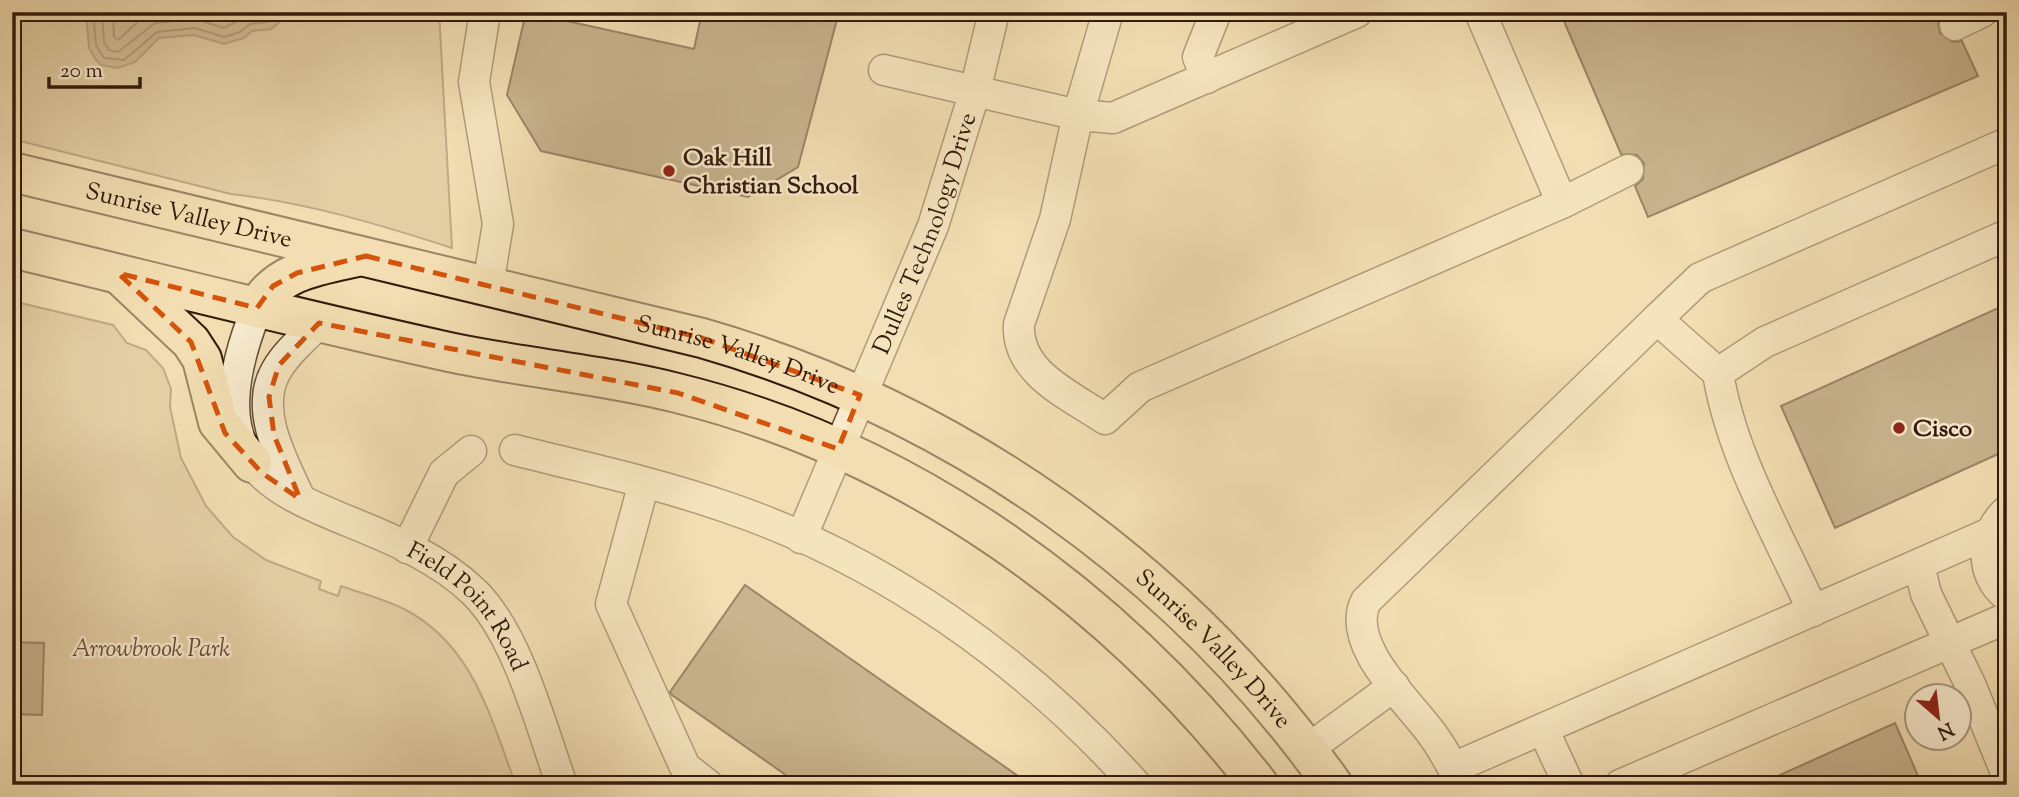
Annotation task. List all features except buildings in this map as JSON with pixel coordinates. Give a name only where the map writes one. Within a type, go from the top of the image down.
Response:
[{"type":"main road","name":"Sunrise Valley Drive","points":[[12,172],[488,285],[743,349],[860,395],[927,427],[976,456],[1069,516],[1109,547],[1193,620],[1308,749],[1333,785]]},
{"type":"main road","points":[[12,248],[319,323],[491,361],[678,393],[758,418],[838,449],[952,510],[1055,578],[1098,613],[1181,692],[1251,782]]},
{"type":"main road","points":[[257,308],[263,296],[283,279],[326,264],[366,256]]},
{"type":"main road","points":[[118,273],[191,342],[206,371],[218,422],[252,463]]},
{"type":"street","points":[[485,12],[474,82],[498,224],[488,285]]},
{"type":"street","name":"Dulles Technology Drive","points":[[801,538],[933,226],[975,92],[994,12]]},
{"type":"street","points":[[1108,12],[1077,115],[1055,219],[1019,324],[1018,337],[1020,350],[1027,362],[1048,381],[1105,418],[1140,387],[1562,203],[1628,170]]},
{"type":"street","points":[[1207,78],[1198,57],[1216,12]]},
{"type":"street","points":[[884,70],[1077,115],[1113,118],[1357,12]]},
{"type":"street","points":[[1480,12],[1562,203]]},
{"type":"street","points":[[1955,25],[1982,12]]},
{"type":"street","points":[[1998,522],[1919,565],[1543,729],[1458,776],[1432,734],[1373,656],[1362,629],[1362,610],[1372,593],[1700,278],[2007,143]]},
{"type":"street","points":[[1718,373],[1765,342],[2007,235]]},
{"type":"street","name":"Field Point Road","points":[[257,308],[237,366],[233,401],[237,432],[252,463],[272,482],[299,499],[407,548],[459,579],[497,620],[515,657],[562,785]]},
{"type":"street","points":[[1657,319],[1718,373],[1722,401],[1737,445],[1813,611]]},
{"type":"street","points":[[299,499],[274,435],[269,397],[279,365],[319,323]]},
{"type":"street","points":[[515,450],[730,508],[801,538],[879,577],[959,626],[1070,716],[1136,785]]},
{"type":"street","points":[[407,548],[444,473],[461,456],[471,451]]},
{"type":"street","points":[[644,483],[611,604],[685,767],[708,785]]},
{"type":"street","points":[[1998,522],[1987,565],[1993,580],[2007,596]]},
{"type":"street","points":[[1919,565],[1926,594],[1950,642],[2007,775]]},
{"type":"street","points":[[1620,785],[2007,618]]},
{"type":"street","points":[[1308,749],[1394,686]]},
{"type":"street","points":[[1543,729],[1569,785]]},
{"type":"highlighted area","points":[[366,256],[702,338],[860,395],[838,449],[678,393],[319,323],[279,365],[269,397],[274,435],[300,499],[262,473],[225,433],[191,342],[118,273],[257,308],[273,286],[297,273]]},
{"type":"green space","points":[[12,12],[439,12],[452,248],[343,215],[231,194],[12,139]]},
{"type":"green space","name":"Arrowbrook Park","points":[[12,301],[113,325],[127,343],[146,350],[163,368],[171,389],[170,407],[181,458],[206,506],[233,537],[266,560],[321,581],[319,589],[338,596],[341,586],[402,608],[426,623],[446,641],[476,684],[516,785],[12,785]]},
{"type":"water","points":[[86,12],[284,12],[280,22],[271,29],[252,31],[244,38],[224,44],[194,35],[159,38],[135,62],[118,68],[101,65],[89,48]]},
{"type":"place","name":"Oak Hill Christian School","points":[[669,171]]},
{"type":"place","name":"Cisco","points":[[1899,428]]}]
